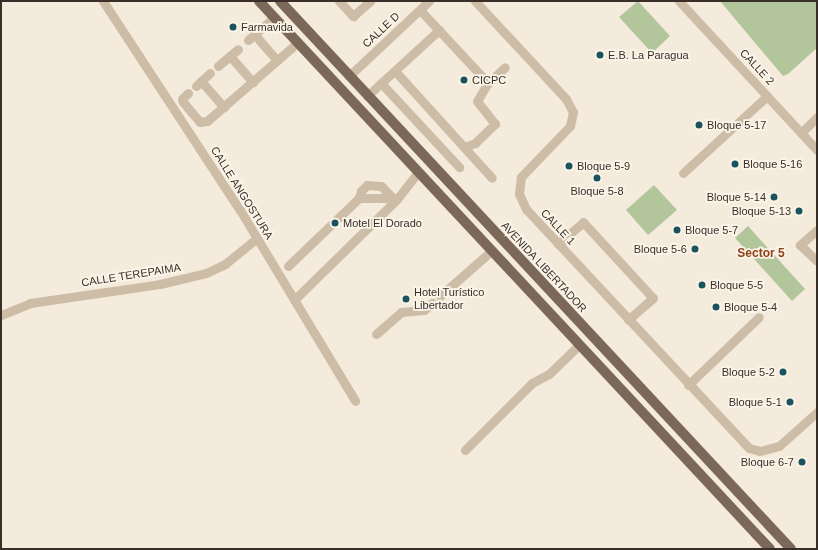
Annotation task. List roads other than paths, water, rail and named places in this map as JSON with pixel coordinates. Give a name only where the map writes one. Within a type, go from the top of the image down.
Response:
[{"type":"main road","points":[[259,1],[770,549]]},
{"type":"main road","name":"AVENIDA LIBERTADOR","points":[[280,1],[791,549]]},
{"type":"main road","points":[[338,86],[349,76]]},
{"type":"street","name":"CALLE ANGOSTURA","points":[[103,1],[257,238],[355,401]]},
{"type":"street","points":[[339,1],[353,16],[370,1]]},
{"type":"street","name":"CALLE D","points":[[349,76],[429,1]]},
{"type":"street","name":"CALLE 1","points":[[475,1],[561,94],[573,112],[570,126],[530,165],[519,182],[519,194],[523,204],[558,244],[745,446],[760,451],[772,449],[786,441],[817,412]]},
{"type":"street","name":"CALLE 2","points":[[679,1],[817,150]]},
{"type":"street","points":[[420,10],[488,83]]},
{"type":"street","points":[[274,17],[251,37],[277,60]]},
{"type":"street","points":[[367,96],[439,30]]},
{"type":"street","points":[[188,93],[182,99],[183,102],[200,122],[207,121],[297,43]]},
{"type":"street","points":[[218,66],[238,49]]},
{"type":"street","points":[[230,56],[253,82]]},
{"type":"street","points":[[464,147],[475,143],[495,124],[477,101],[488,83],[505,67]]},
{"type":"street","points":[[394,71],[492,178]]},
{"type":"street","points":[[210,73],[199,84],[224,107]]},
{"type":"street","points":[[381,83],[459,168]]},
{"type":"street","points":[[683,173],[766,96]]},
{"type":"street","points":[[801,133],[817,117]]},
{"type":"street","points":[[294,300],[418,172]]},
{"type":"street","points":[[288,266],[359,198],[363,189],[372,184],[383,187],[394,197]]},
{"type":"street","points":[[359,198],[394,197]]},
{"type":"street","points":[[558,244],[583,222],[648,292],[653,298],[628,320]]},
{"type":"street","points":[[817,230],[800,245],[817,261]]},
{"type":"street","name":"CALLE TEREPAIMA","points":[[1,315],[30,303],[160,284],[206,273],[225,264],[257,238]]},
{"type":"street","points":[[440,296],[491,251]]},
{"type":"street","points":[[376,334],[401,312],[424,310],[432,303]]},
{"type":"street","points":[[688,385],[759,317]]},
{"type":"street","points":[[465,450],[532,383],[549,374],[579,345]]},
{"type":"place","name":"Farmavida","points":[[233,27]]},
{"type":"place","name":"E.B. La Paragua","points":[[600,55]]},
{"type":"place","name":"CICPC","points":[[464,80]]},
{"type":"place","name":"Bloque 5-17","points":[[699,125]]},
{"type":"place","name":"Bloque 5-16","points":[[735,164]]},
{"type":"place","name":"Bloque 5-9","points":[[569,166]]},
{"type":"place","name":"Bloque 5-8","points":[[597,178]]},
{"type":"place","name":"Bloque 5-14","points":[[774,197]]},
{"type":"place","name":"Bloque 5-13","points":[[799,211]]},
{"type":"place","name":"Motel El Dorado","points":[[335,223]]},
{"type":"place","name":"Bloque 5-7","points":[[677,230]]},
{"type":"place","name":"Bloque 5-6","points":[[695,249]]},
{"type":"place","name":"Bloque 5-5","points":[[702,285]]},
{"type":"place","name":"Hotel Turístico Libertador","points":[[406,299]]},
{"type":"place","name":"Bloque 5-4","points":[[716,307]]},
{"type":"place","name":"Bloque 5-2","points":[[783,372]]},
{"type":"place","name":"Bloque 5-1","points":[[790,402]]},
{"type":"place","name":"Bloque 6-7","points":[[802,462]]},
{"type":"district","name":"Sector 5","points":[[761,254]]}]
